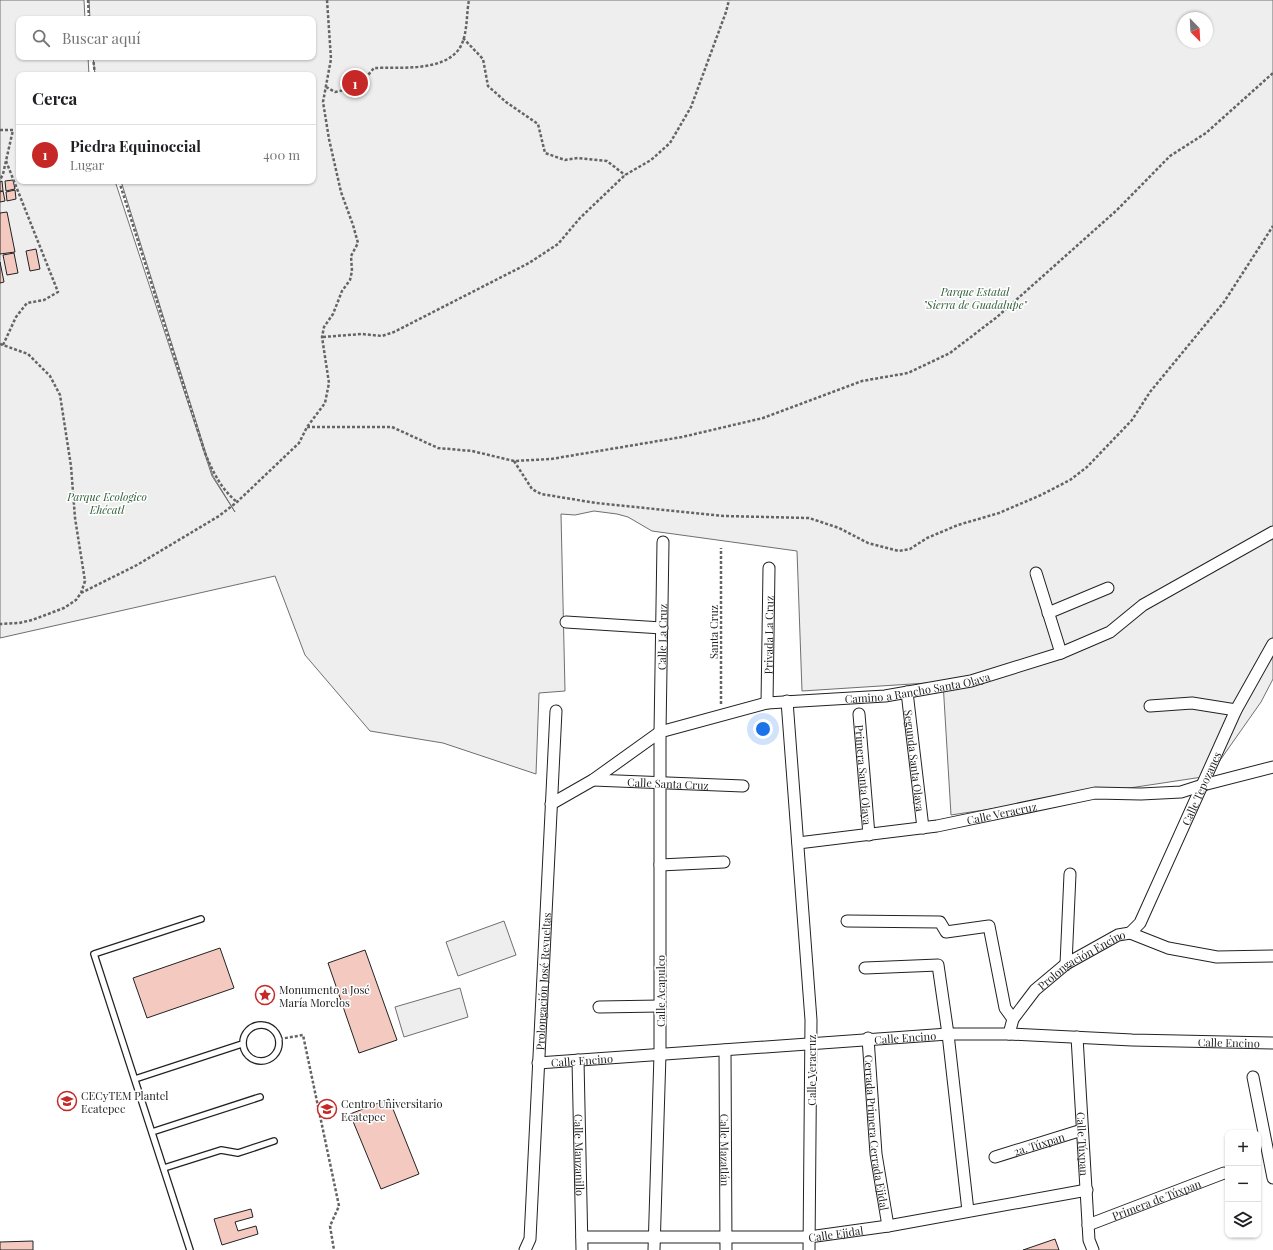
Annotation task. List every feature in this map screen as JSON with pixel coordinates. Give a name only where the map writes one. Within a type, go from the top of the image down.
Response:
[{"type":"street","name":"Camino a Rancho Santa Olaya","points":[[551,804],[593,780],[660,732],[767,703],[885,696],[971,681],[1061,654],[1110,632],[1143,605],[1273,532]]},
{"type":"street","name":"Calle La Cruz","points":[[660,732],[663,542]]},
{"type":"street","name":"Privada La Cruz","points":[[767,703],[769,568]]},
{"type":"street","points":[[1036,573],[1061,654]]},
{"type":"street","points":[[1048,613],[1108,588]]},
{"type":"street","points":[[566,622],[662,628]]},
{"type":"street","name":"Calle Tepozanes","points":[[1130,933],[1140,923],[1236,710],[1273,644]]},
{"type":"street","name":"Segunda Santa Olaya","points":[[907,692],[922,828]]},
{"type":"street","name":"Calle Veracruz","points":[[788,701],[811,1044],[809,1250]]},
{"type":"street","points":[[1150,706],[1192,703],[1236,710]]},
{"type":"street","name":"Prolongación José Revueltas","points":[[526,1250],[530,1239],[556,711]]},
{"type":"street","name":"Primera Santa Olaya","points":[[859,714],[869,835]]},
{"type":"street","name":"Calle Acapulco","points":[[654,1250],[660,1054],[660,732]]},
{"type":"street","name":"Calle Veracruz","points":[[798,843],[922,828],[1095,793],[1141,794],[1181,792],[1272,765]]},
{"type":"street","name":"Calle Santa Cruz","points":[[593,780],[743,786]]},
{"type":"street","points":[[660,865],[724,862]]},
{"type":"street","points":[[1066,964],[1070,874]]},
{"type":"street","points":[[847,921],[940,922],[946,932],[989,926],[1005,1008],[1013,1019]]},
{"type":"street","name":"Prolongación Encino","points":[[1009,1034],[1013,1019],[1035,990],[1066,964],[1118,936],[1130,933],[1168,948],[1217,957],[1273,956]]},
{"type":"street","points":[[865,968],[938,966],[948,1034],[968,1211]]},
{"type":"street","points":[[599,1007],[660,1006]]},
{"type":"street","name":"Calle Encino","points":[[538,1063],[811,1044],[868,1038],[948,1034],[1009,1034],[1273,1043]]},
{"type":"street","name":"Calle Túxpan","points":[[1077,1037],[1089,1240],[1093,1250]]},
{"type":"street","name":"Cerrada Primera Cerrada Ejidal","points":[[868,1038],[876,1154],[888,1226]]},
{"type":"street","name":"Calle Mazatlán","points":[[725,1050],[726,1250]]},
{"type":"street","name":"Calle Manzanillo","points":[[578,1060],[582,1250]]},
{"type":"street","points":[[1253,1077],[1273,1178]]},
{"type":"street","name":"2a. Túxpan","points":[[996,1157],[1082,1130]]},
{"type":"street","name":"Primera de Túxpan","points":[[1088,1226],[1224,1173]]},
{"type":"street","name":"Calle Ejidal","points":[[582,1237],[809,1237],[888,1226],[1086,1190]]},
{"type":"lane","points":[[190,1250],[94,954],[201,919]]},
{"type":"lane","points":[[255,1025],[268,1025],[276,1030],[280,1039],[278,1050],[267,1060],[253,1060],[245,1054],[242,1044],[246,1032],[255,1025]]},
{"type":"lane","points":[[135,1079],[242,1044]]},
{"type":"lane","points":[[152,1132],[260,1097]]},
{"type":"lane","points":[[164,1168],[222,1150],[238,1153],[274,1141]]},
{"type":"path","points":[[88,0],[89,16]]},
{"type":"path","points":[[81,592],[137,565],[218,516],[237,502],[299,443],[307,427],[325,402],[329,383],[322,337],[324,327],[333,314],[338,299],[350,280],[352,272],[351,256],[358,243],[353,224],[340,192],[329,139],[324,102],[331,59],[327,0]]},
{"type":"path","points":[[326,87],[334,92],[358,87],[374,68],[418,67],[430,65],[451,56],[459,49],[463,38],[469,0]]},
{"type":"path","points":[[322,337],[362,334],[382,336],[394,332],[529,263],[558,244],[580,218],[625,175],[651,160],[670,142],[691,107],[729,0]]},
{"type":"path","points":[[463,38],[483,59],[488,86],[506,102],[538,124],[544,153],[565,160],[578,158],[607,161],[625,175]]},
{"type":"path","points":[[93,60],[95,72]]},
{"type":"path","points":[[307,427],[392,427],[438,448],[472,451],[514,461],[552,459],[682,437],[763,418],[862,381],[908,373],[950,352],[997,317],[1117,210],[1170,156],[1206,133],[1273,73]]},
{"type":"path","points":[[0,130],[12,130],[6,161],[0,180]]},
{"type":"path","points":[[0,624],[19,623],[48,615],[76,600],[85,581],[75,518],[71,466],[60,395],[50,376],[28,354],[1,345],[16,317],[27,303],[44,300],[58,292],[6,161]]},
{"type":"path","points":[[120,184],[205,453],[214,474],[228,495],[237,502]]},
{"type":"path","points":[[514,461],[532,489],[541,494],[596,503],[724,516],[809,518],[839,528],[868,543],[899,551],[910,549],[927,538],[958,525],[999,513],[1041,495],[1070,480],[1087,467],[1132,420],[1150,392],[1216,312],[1237,284],[1273,226]]},
{"type":"path","name":"Santa Cruz","points":[[721,548],[721,715]]},
{"type":"path","points":[[280,1039],[303,1035],[339,1206],[330,1226],[334,1250]]},
{"type":"green space","name":"Parque Estatal \"Sierra de Guadalupe\"","points":[[0,0],[84,0],[85,16],[16,16],[16,60],[88,60],[89,72],[16,72],[16,184],[116,184],[212,476],[235,512],[213,476],[122,184],[316,184],[316,72],[95,72],[93,60],[316,60],[316,16],[90,16],[89,0],[1273,0],[1273,679],[1261,702],[1209,776],[951,815],[943,682],[802,691],[797,551],[652,531],[628,517],[617,514],[594,511],[575,515],[561,514],[565,691],[539,693],[536,774],[443,743],[370,731],[305,655],[275,576],[0,638]]},
{"type":"green space","points":[[504,921],[516,955],[458,976],[446,942]]},
{"type":"green space","points":[[460,988],[468,1017],[404,1037],[395,1007]]},
{"type":"building","points":[[13,180],[15,189],[6,191],[5,181]]},
{"type":"building","points":[[2,181],[3,191],[0,191],[0,182]]},
{"type":"building","points":[[15,190],[16,199],[7,201],[6,192]]},
{"type":"building","points":[[3,191],[5,201],[0,202],[0,192]]},
{"type":"building","points":[[7,212],[15,252],[0,254],[0,213]]},
{"type":"building","points":[[36,249],[40,269],[30,271],[26,251]]},
{"type":"building","points":[[14,253],[18,273],[7,275],[3,255]]},
{"type":"building","points":[[0,262],[4,282],[0,283]]},
{"type":"building","points":[[220,948],[234,988],[147,1018],[133,978]]},
{"type":"building","points":[[365,950],[397,1040],[359,1053],[328,963]]},
{"type":"building","points":[[389,1099],[419,1174],[381,1189],[350,1114]]},
{"type":"building","points":[[251,1209],[253,1217],[235,1222],[238,1231],[256,1226],[258,1234],[222,1245],[214,1219]]},
{"type":"building","points":[[1055,1239],[1059,1250],[1023,1250]]},
{"type":"building","points":[[33,1241],[33,1250],[0,1250],[0,1242]]},
{"type":"place","name":"Piedra Equinoccial","points":[[355,83]]},
{"type":"place","name":"Monumento a José María Morelos","points":[[265,995]]},
{"type":"place","name":"CECyTEM Plantel Ecatepec","points":[[67,1101]]},
{"type":"place","name":"Centro Universitario Ecatepec","points":[[327,1109]]},
{"type":"park label","name":"Parque Ecologico Ehécatl","points":[[107,502]]}]
